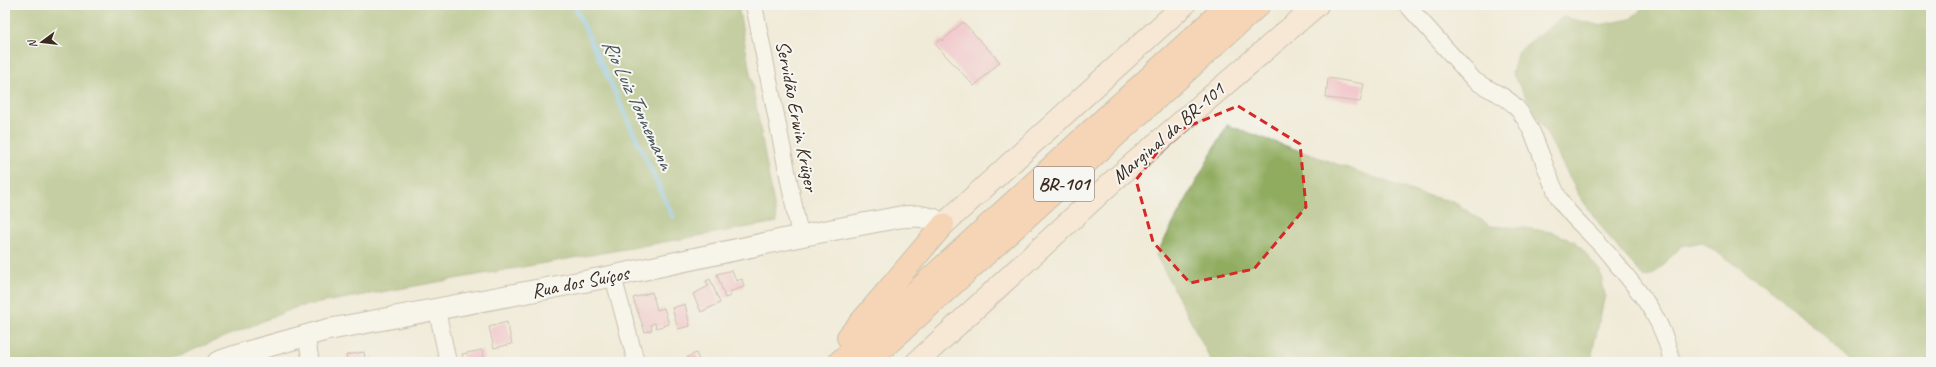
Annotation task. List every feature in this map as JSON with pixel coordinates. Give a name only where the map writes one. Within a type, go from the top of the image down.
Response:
[{"type":"highway","name":"BR-101","points":[[839,362],[1228,5]]},
{"type":"highway","name":"BR-101","points":[[868,362],[1259,5]]},
{"type":"highway","points":[[827,362],[943,225]]},
{"type":"main road","points":[[943,225],[1184,5]]},
{"type":"main road","name":"Marginal da BR-101","points":[[917,362],[1112,182],[1317,5]]},
{"type":"street","name":"Servidão Erwin Krüger","points":[[754,5],[800,236]]},
{"type":"street","points":[[1407,5],[1474,80],[1486,89],[1505,96],[1530,125],[1560,200],[1574,218],[1595,239],[1642,296],[1656,317],[1668,342],[1672,362]]},
{"type":"street","name":"Rua dos Suíços","points":[[218,362],[306,334],[613,276],[800,236],[900,217],[926,217],[943,225]]},
{"type":"street","points":[[613,276],[636,362]]},
{"type":"street","points":[[437,310],[448,362]]},
{"type":"street","points":[[306,334],[312,362]]},
{"type":"highlighted area","points":[[1238,106],[1300,144],[1306,207],[1254,269],[1190,283],[1153,242],[1136,180],[1172,133]]},
{"type":"green space","points":[[5,5],[738,5],[777,222],[297,307],[164,362],[5,362]]},
{"type":"green space","points":[[1646,5],[1931,5],[1931,362],[1853,362],[1773,291],[1702,242],[1682,246],[1653,275],[1645,278],[1611,240],[1578,194],[1547,134],[1512,73],[1518,51],[1563,17],[1599,25],[1630,19]]},
{"type":"green space","points":[[1227,125],[1424,195],[1452,201],[1491,226],[1525,228],[1552,232],[1576,242],[1600,271],[1605,295],[1592,354],[1594,362],[1212,362],[1156,255]]},
{"type":"building","points":[[963,22],[1000,62],[974,86],[935,44],[941,39],[942,41]]},
{"type":"building","points":[[1328,78],[1364,84],[1360,102],[1326,98]]},
{"type":"building","points":[[732,270],[736,281],[742,279],[744,287],[729,292],[730,296],[725,298],[717,274]]},
{"type":"building","points":[[710,279],[720,303],[701,312],[693,294],[709,286],[706,281]]},
{"type":"building","points":[[652,292],[657,310],[664,308],[669,324],[656,328],[655,323],[651,324],[652,330],[645,332],[633,298]]},
{"type":"building","points":[[685,304],[690,326],[678,329],[672,308]]},
{"type":"building","points":[[507,322],[512,344],[494,348],[489,327]]},
{"type":"building","points":[[482,350],[485,362],[464,362],[462,354]]},
{"type":"building","points":[[364,352],[365,359],[369,358],[369,362],[347,362],[346,355]]},
{"type":"building","points":[[696,353],[700,362],[678,362]]},
{"type":"waterway","name":"Rio Luiz Tonnemann","points":[[577,5],[576,9],[673,217]]}]
